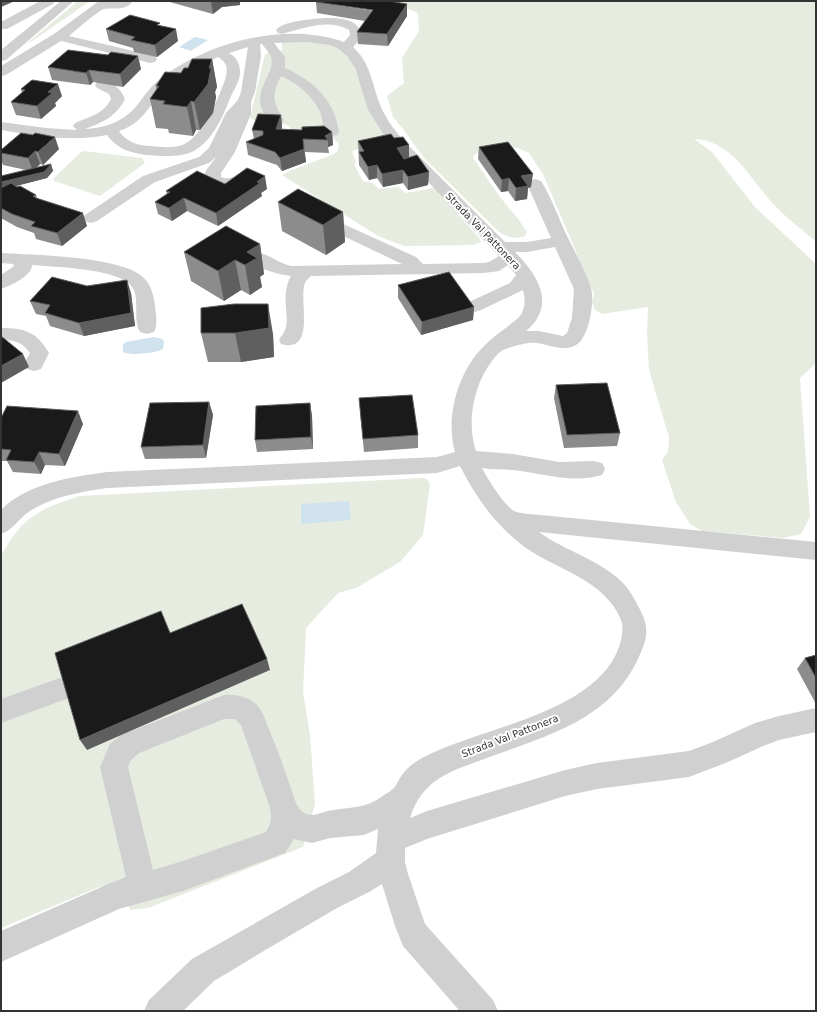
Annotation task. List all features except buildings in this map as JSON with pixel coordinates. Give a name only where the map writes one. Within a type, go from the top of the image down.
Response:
[{"type":"street","points":[[3,26],[49,1]]},
{"type":"street","points":[[1,57],[68,1]]},
{"type":"street","points":[[1,72],[59,36],[104,3],[109,7],[119,6],[127,1]]},
{"type":"street","points":[[59,36],[150,59]]},
{"type":"street","name":"Strada Val Pattonera","points":[[1,126],[63,134],[92,133],[111,129],[135,118],[146,107],[157,89],[165,81],[190,66],[219,52],[240,44],[263,40],[317,38],[346,47],[359,62],[374,109],[397,142],[520,267],[531,285],[533,294],[533,309],[527,321],[494,346],[476,368],[464,402],[462,432],[466,457],[481,485],[508,520],[518,530],[538,544],[586,569],[613,587],[626,604],[634,624],[632,648],[618,674],[593,699],[560,718],[448,759],[418,777],[402,799],[391,850]]},
{"type":"street","points":[[248,176],[238,182],[227,184],[218,183],[213,179],[213,173],[227,152],[244,114],[244,102],[248,92],[254,56],[263,40],[278,57],[278,70],[271,79],[268,100],[269,112],[277,120]]},
{"type":"street","points":[[111,129],[114,137],[121,142],[144,150],[175,152],[189,148],[202,137],[210,126],[232,80],[233,68],[230,60],[219,52]]},
{"type":"street","points":[[278,70],[290,74],[321,101],[329,112],[332,132]]},
{"type":"street","points":[[63,134],[107,114],[115,107],[118,99],[116,92],[110,87],[102,85]]},
{"type":"street","points":[[91,218],[149,179],[204,160],[215,150],[233,113],[244,102]]},
{"type":"street","points":[[494,346],[539,336],[559,342],[569,341],[575,336],[584,300],[582,289],[562,241],[535,184]]},
{"type":"street","points":[[341,228],[410,261],[419,269]]},
{"type":"street","points":[[255,256],[273,267],[284,271],[484,268],[497,265],[505,252],[562,241]]},
{"type":"street","points":[[2,282],[23,269],[24,265],[9,259]]},
{"type":"street","points":[[9,259],[89,265],[126,274],[137,280],[144,292],[147,328]]},
{"type":"street","points":[[288,340],[294,332],[295,286],[301,274],[307,271]]},
{"type":"street","points":[[475,306],[516,287],[525,276]]},
{"type":"street","points":[[1,334],[16,334],[26,337],[40,353],[34,364]]},
{"type":"street","points":[[1,525],[20,507],[37,497],[58,489],[85,483],[167,477],[436,465],[466,457],[489,461],[513,462],[559,470],[594,470]]},
{"type":"street","points":[[508,520],[816,551]]},
{"type":"street","points":[[1,712],[60,690]]},
{"type":"street","points":[[1,947],[116,895],[147,887],[183,876],[276,843],[284,831],[285,813],[280,794],[250,715],[235,706],[219,709],[122,749],[116,758],[114,767],[140,875],[147,887]]},
{"type":"street","points":[[160,1011],[203,970],[251,941],[359,882],[391,850],[427,825],[565,782],[597,776],[689,764],[719,753],[755,736],[779,728],[816,720]]},
{"type":"street","points":[[285,813],[297,826],[312,829],[330,824],[364,821],[386,811],[402,799]]},
{"type":"street","points":[[391,850],[400,894],[414,935],[482,1011]]},
{"type":"shaded area","points":[[78,1],[90,1],[29,42]]},
{"type":"shaded area","points":[[399,1],[816,1],[816,242],[776,207],[741,164],[731,155],[708,141],[694,139],[712,152],[755,207],[816,264],[816,363],[800,378],[810,517],[801,534],[783,538],[702,531],[690,524],[676,502],[662,460],[668,451],[669,437],[649,370],[647,334],[648,307],[602,314],[595,310],[592,302],[594,294],[543,174],[529,153],[518,148],[503,147],[475,154],[473,158],[527,232],[525,236],[515,238],[499,232],[424,158],[393,117],[387,96],[404,83],[402,58],[419,31],[418,13],[399,5]]},
{"type":"shaded area","points":[[282,42],[320,42],[347,52],[352,61],[367,104],[390,143],[354,150],[352,152],[356,162],[354,164],[363,181],[373,183],[379,189],[398,187],[406,193],[433,188],[437,190],[481,242],[473,245],[404,246],[378,236],[282,175],[334,154],[338,150],[339,144],[331,136],[290,133],[290,127],[281,123],[260,122],[250,118],[265,54],[282,51]]},
{"type":"shaded area","points":[[84,151],[142,158],[145,163],[100,196],[54,181],[53,179],[81,152]]},
{"type":"shaded area","points":[[423,478],[428,480],[430,484],[423,535],[400,562],[356,588],[338,593],[306,628],[303,692],[310,735],[315,804],[303,847],[148,908],[130,910],[125,887],[115,883],[99,887],[1,928],[1,556],[16,532],[24,523],[33,516],[53,505],[80,496]]},
{"type":"water","points":[[195,37],[208,40],[191,51],[179,47]]},
{"type":"water","points":[[154,337],[164,341],[163,349],[143,354],[123,352],[123,344],[126,342]]},
{"type":"water","points":[[349,501],[351,520],[301,524],[301,504]]}]
